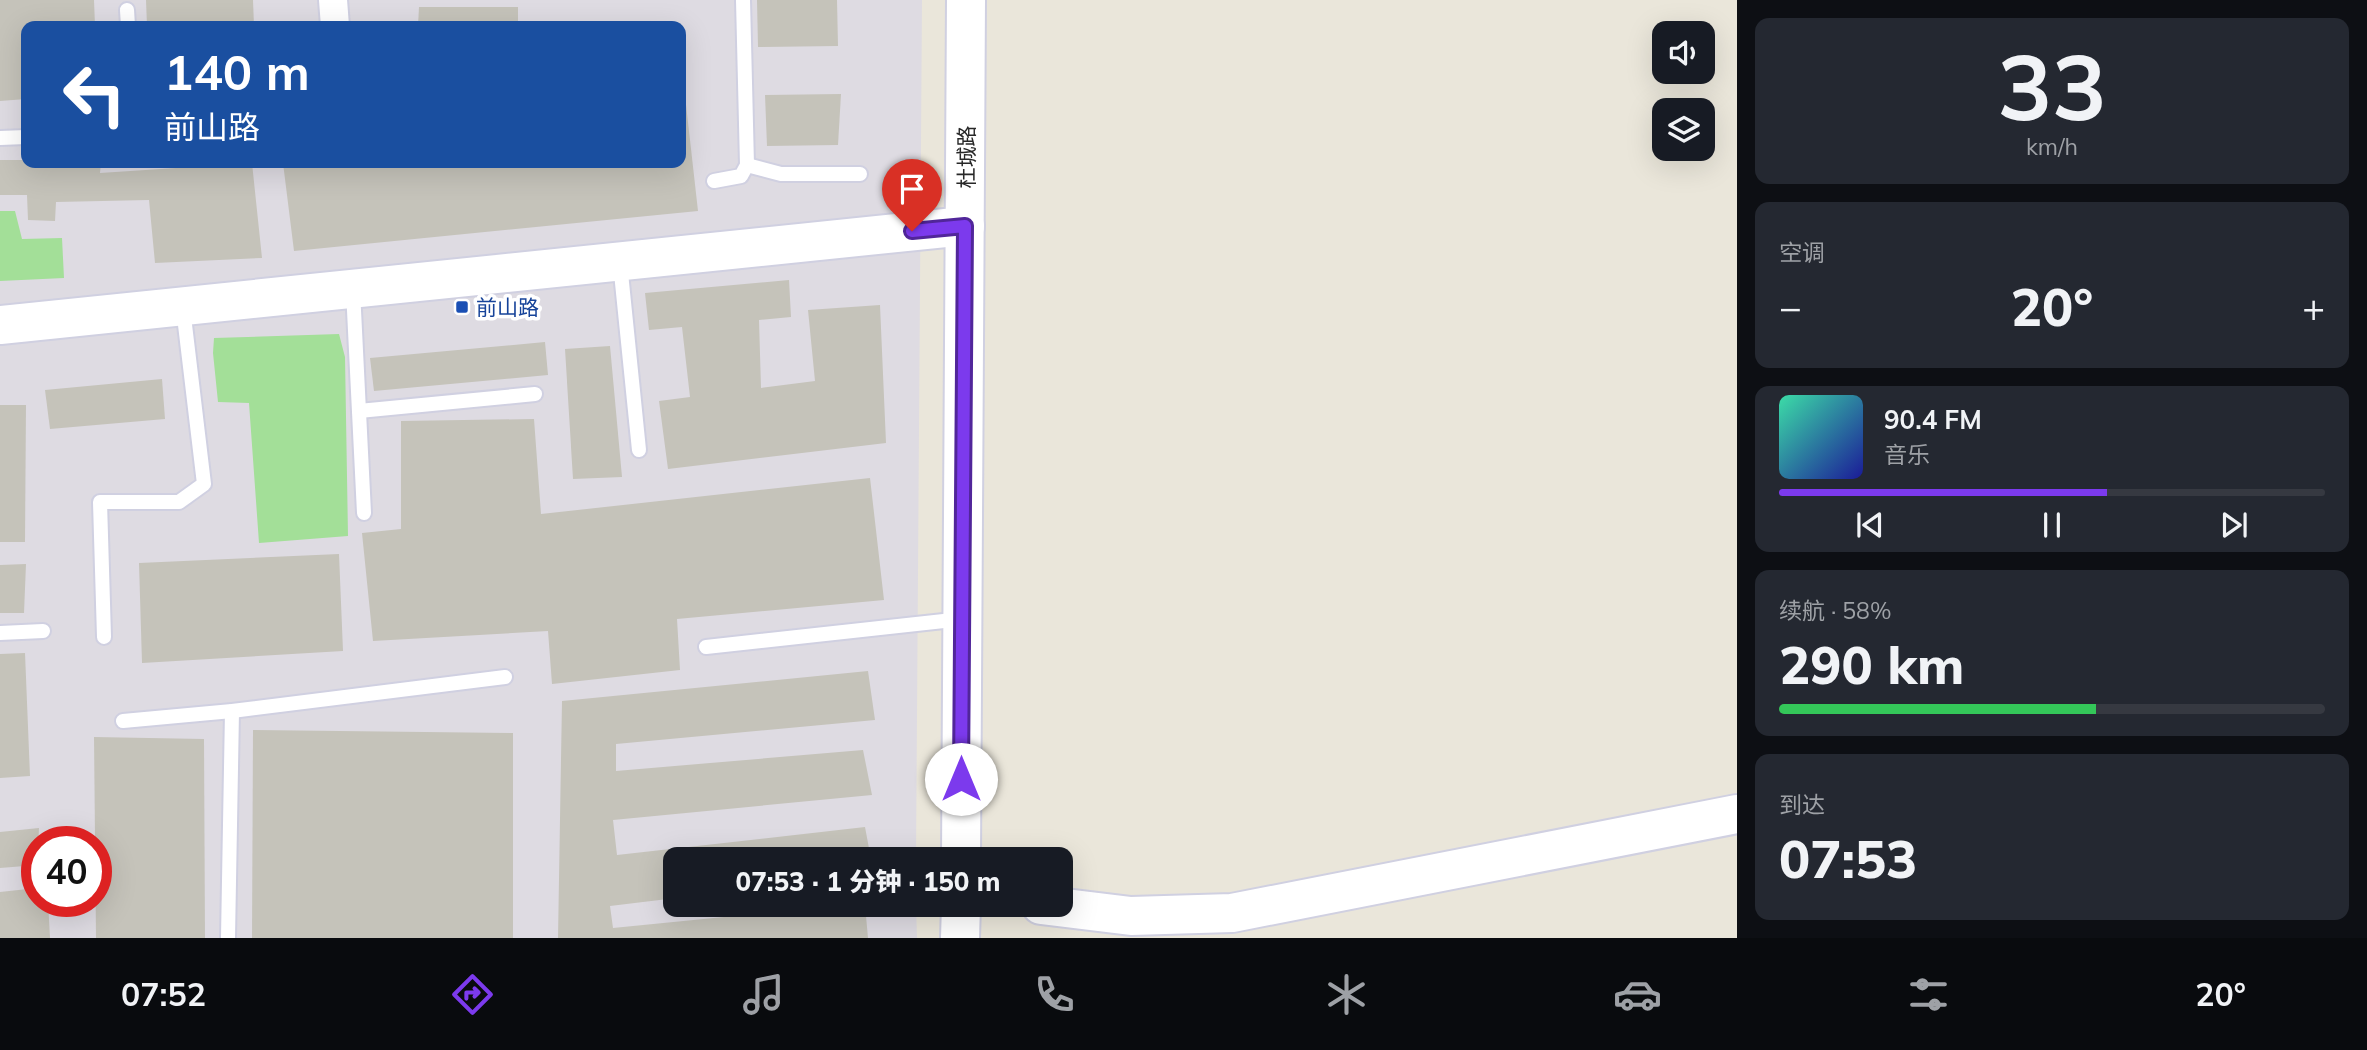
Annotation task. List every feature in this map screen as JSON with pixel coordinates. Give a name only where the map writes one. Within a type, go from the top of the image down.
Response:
[{"type":"street","points":[[333,0],[335,21]]},
{"type":"street","name":"杜城路","points":[[961,847],[966,0]]},
{"type":"street","points":[[0,325],[965,226]]},
{"type":"street","points":[[1073,909],[1130,916],[1232,913],[1737,814]]},
{"type":"street","points":[[960,938],[961,917]]},
{"type":"lane","points":[[715,181],[741,176],[747,165],[743,0]]},
{"type":"lane","points":[[127,10],[128,21]]},
{"type":"lane","points":[[0,138],[21,137]]},
{"type":"lane","points":[[747,165],[780,174],[860,174]]},
{"type":"lane","points":[[620,261],[639,450]]},
{"type":"lane","points":[[353,288],[364,513]]},
{"type":"lane","points":[[104,637],[100,502],[179,502],[204,484],[183,306]]},
{"type":"lane","points":[[359,411],[535,394]]},
{"type":"lane","points":[[706,648],[962,619]]},
{"type":"lane","points":[[0,633],[43,631]]},
{"type":"lane","points":[[124,721],[232,711],[505,677]]},
{"type":"lane","points":[[228,938],[232,711]]},
{"type":"shaded area","points":[[0,0],[922,0],[916,847],[663,847],[663,917],[916,917],[917,938],[0,938]]},
{"type":"green space","points":[[0,211],[15,211],[22,239],[62,238],[64,278],[0,281]]},
{"type":"green space","points":[[339,334],[345,357],[348,536],[259,543],[249,403],[218,402],[214,338]]},
{"type":"building","points":[[0,0],[94,0],[95,21],[21,21],[21,99],[0,101]]},
{"type":"building","points":[[146,0],[253,0],[254,21],[147,21]]},
{"type":"building","points":[[757,0],[837,0],[838,46],[758,47]]},
{"type":"building","points":[[419,7],[518,7],[518,21],[418,21]]},
{"type":"building","points":[[841,94],[838,145],[767,146],[765,95]]},
{"type":"building","points":[[686,105],[698,211],[294,251],[284,168],[686,168]]},
{"type":"building","points":[[0,160],[21,160],[21,168],[100,168],[100,173],[176,168],[253,168],[262,258],[155,263],[149,200],[56,202],[55,221],[28,220],[27,195],[0,195]]},
{"type":"building","points":[[789,280],[791,317],[759,320],[761,388],[815,381],[808,310],[880,305],[886,443],[668,469],[659,401],[690,397],[682,327],[649,330],[645,293]]},
{"type":"building","points":[[545,342],[548,375],[374,391],[370,358]]},
{"type":"building","points":[[610,346],[622,477],[573,479],[565,349]]},
{"type":"building","points":[[162,379],[165,419],[50,429],[45,390]]},
{"type":"building","points":[[0,405],[26,405],[25,542],[0,542]]},
{"type":"building","points":[[534,419],[541,514],[870,478],[884,600],[677,619],[680,670],[552,684],[548,631],[373,641],[362,533],[401,529],[401,421]]},
{"type":"building","points":[[339,554],[343,651],[142,663],[139,563]]},
{"type":"building","points":[[26,564],[24,613],[0,613],[0,565]]},
{"type":"building","points":[[25,653],[30,776],[0,778],[0,654]]},
{"type":"building","points":[[868,671],[875,720],[616,744],[616,771],[863,750],[872,795],[613,820],[617,855],[663,850],[663,900],[610,906],[613,928],[724,917],[866,917],[868,938],[558,938],[562,701]]},
{"type":"building","points":[[253,730],[513,733],[513,938],[252,938]]},
{"type":"building","points":[[94,737],[204,739],[205,938],[96,938],[96,917],[112,917],[112,826],[95,826]]},
{"type":"building","points":[[865,827],[869,847],[688,847]]},
{"type":"building","points":[[21,830],[21,866],[0,868],[0,832]]},
{"type":"building","points":[[21,890],[21,917],[49,917],[50,938],[0,938],[0,892]]},
{"type":"place","name":"前山路","points":[[462,307]]},
{"type":"route","points":[[912,231],[965,226],[961,779]]}]
